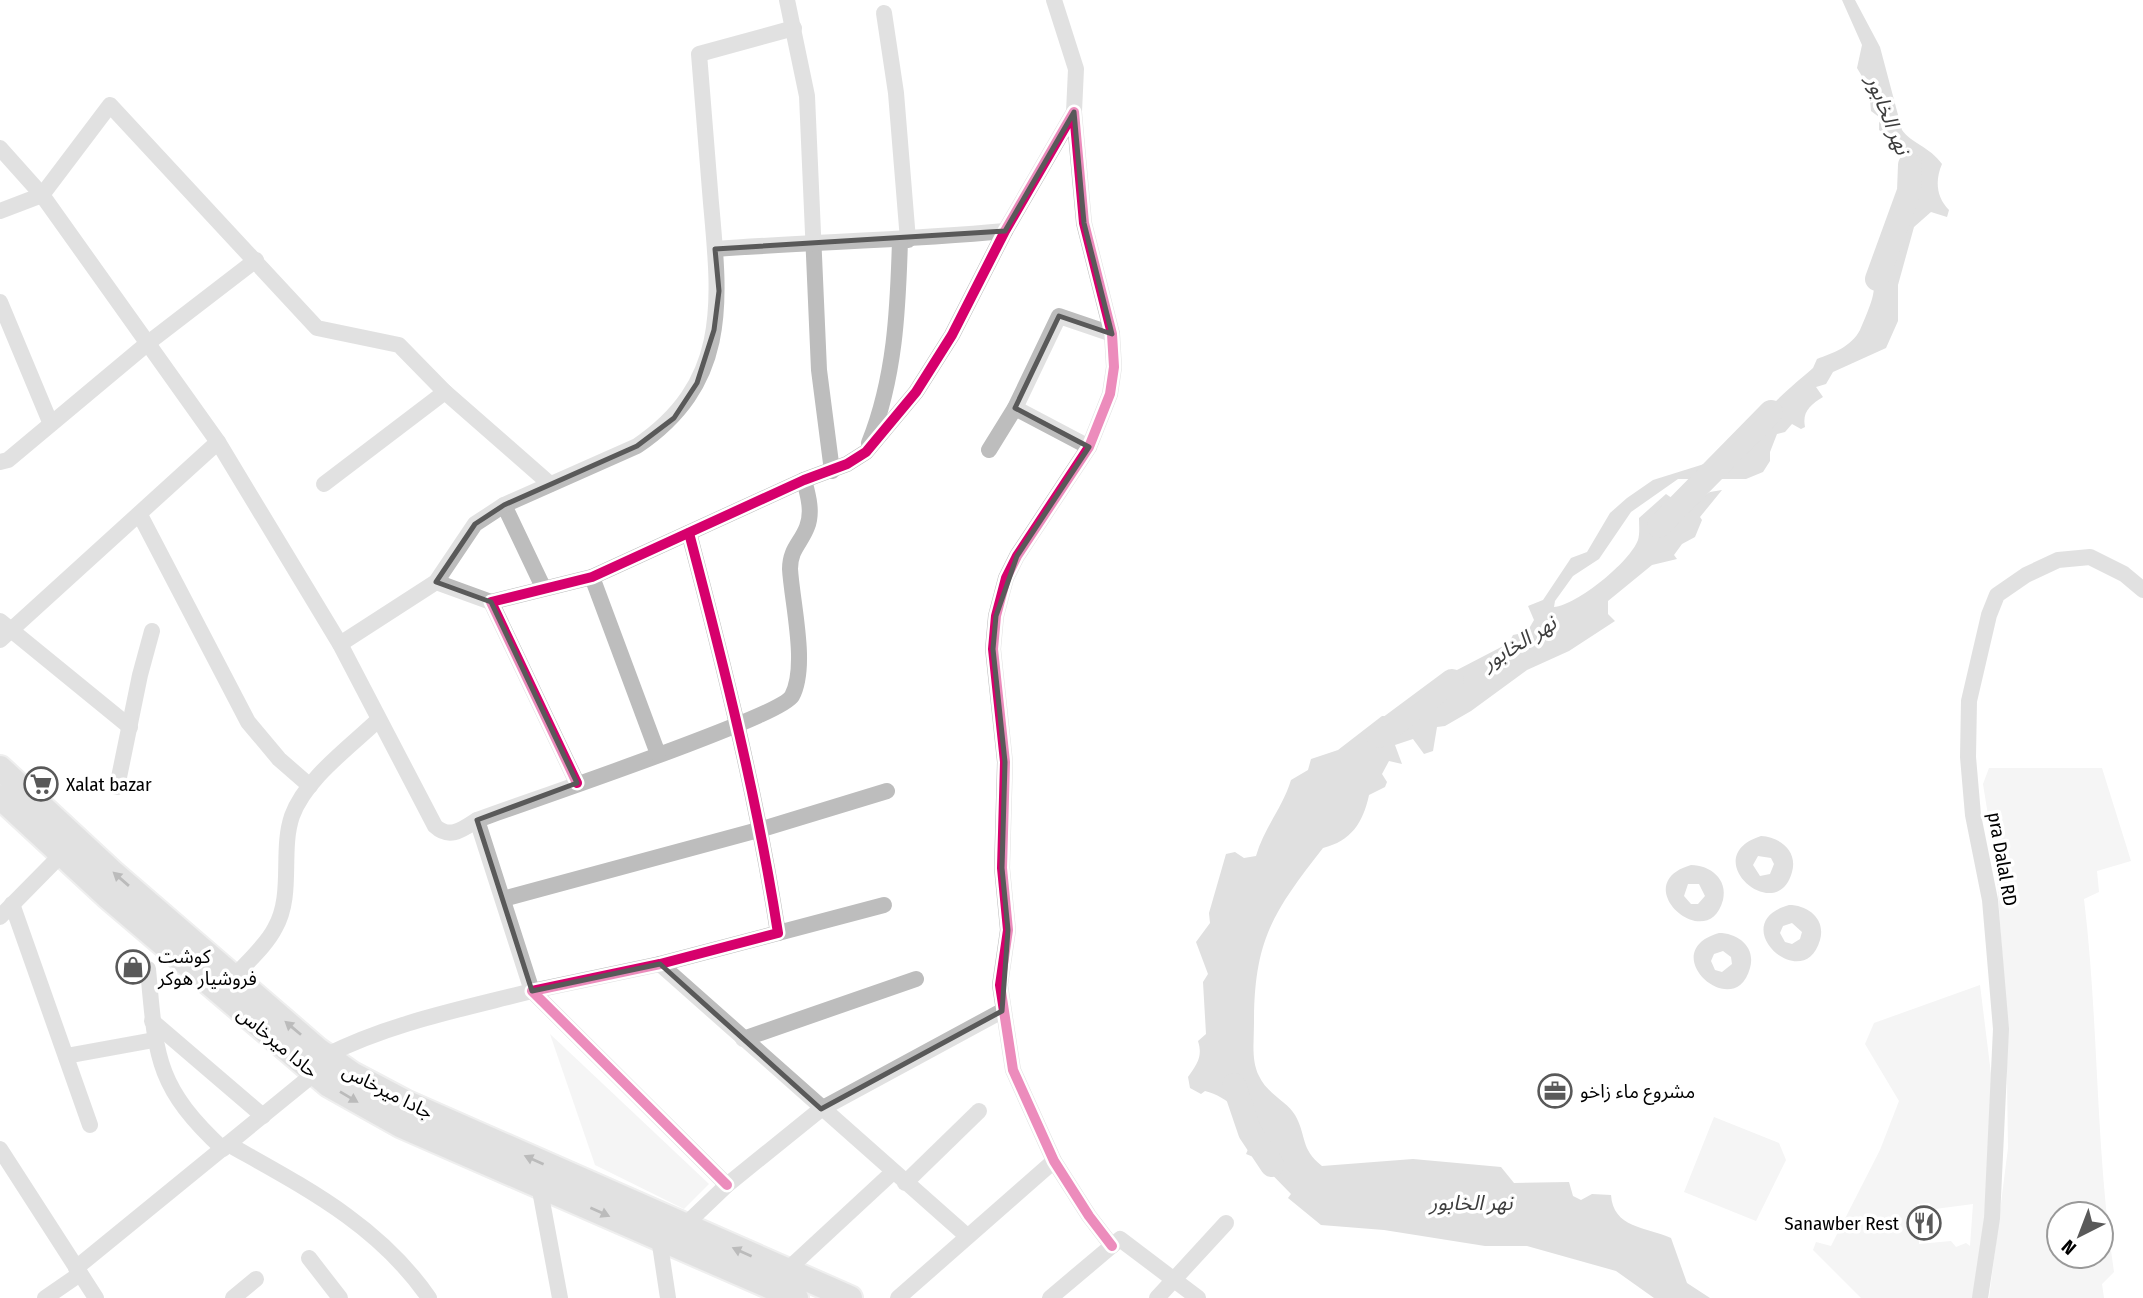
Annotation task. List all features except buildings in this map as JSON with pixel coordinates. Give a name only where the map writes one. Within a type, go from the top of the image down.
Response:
[{"type":"main road","name":"جادا ميرخاس","points":[[0,768],[233,978],[320,1064],[850,1298]]},
{"type":"main road","name":"حادا ميرخاس","points":[[0,797],[62,854],[320,1064],[373,1111],[659,1238],[763,1291],[796,1298]]},
{"type":"street","points":[[787,0],[807,96],[816,242],[819,370],[832,471]]},
{"type":"street","points":[[1054,0],[1076,69],[1074,112],[1084,223],[1112,334],[1114,367],[1110,394],[1088,447],[1017,556],[1006,578],[996,616],[993,649],[1004,749],[1002,868],[1008,930],[1000,985],[1002,1012],[1013,1070],[1054,1161],[1112,1246]]},
{"type":"street","points":[[866,452],[884,407],[891,370],[904,240],[895,93],[884,13]]},
{"type":"street","points":[[340,644],[436,582],[475,524],[504,505],[637,446],[657,433],[686,403],[707,358],[719,290],[699,54],[794,27]]},
{"type":"street","points":[[0,211],[42,195],[110,104],[317,328],[400,345],[445,392],[550,484]]},
{"type":"street","points":[[436,582],[491,602],[592,577],[804,480],[832,471],[866,452],[916,392],[953,335],[1005,231],[1074,112]]},
{"type":"street","points":[[0,148],[42,195],[218,442],[340,644],[435,826],[452,834],[477,820],[739,725],[784,705],[795,687],[798,653],[791,553],[809,524],[810,504],[804,480]]},
{"type":"street","points":[[715,249],[816,242],[904,240],[1005,231]]},
{"type":"street","points":[[0,462],[8,460],[50,422],[256,260]]},
{"type":"street","points":[[2,313],[50,422]]},
{"type":"street","points":[[989,450],[1015,408],[1059,316],[1112,334]]},
{"type":"street","points":[[324,485],[445,392]]},
{"type":"street","points":[[1015,408],[1088,447]]},
{"type":"street","points":[[130,727],[3,630],[140,515],[218,442]]},
{"type":"street","points":[[504,505],[543,587]]},
{"type":"street","points":[[140,515],[248,722],[279,759],[310,786]]},
{"type":"street","points":[[689,533],[739,725],[762,830],[778,933]]},
{"type":"street","name":"pra Dalal RD","points":[[1980,1298],[1992,1218],[2001,1029],[1990,900],[1973,815],[1968,757],[1969,701],[1989,615],[1997,595],[2026,575],[2058,560],[2090,557],[2124,574],[2143,590]]},
{"type":"street","points":[[592,577],[658,754]]},
{"type":"street","points":[[491,602],[577,783]]},
{"type":"street","points":[[117,787],[152,631]]},
{"type":"street","points":[[233,978],[275,928],[283,902],[291,817],[310,786],[378,720]]},
{"type":"street","points":[[503,899],[762,830],[887,791]]},
{"type":"street","points":[[477,820],[532,991],[727,1185]]},
{"type":"street","points":[[0,917],[62,854]]},
{"type":"street","points":[[12,904],[90,1125]]},
{"type":"street","points":[[45,1298],[263,1116],[320,1064],[361,1038],[403,1024],[532,991],[660,964],[884,905]]},
{"type":"street","points":[[660,964],[967,1236]]},
{"type":"street","points":[[148,969],[154,1040],[159,1064],[175,1097],[198,1126],[225,1146],[331,1202],[366,1228],[394,1255],[429,1298]]},
{"type":"street","points":[[743,1039],[916,979]]},
{"type":"street","points":[[684,1226],[727,1185],[821,1109],[1002,1012]]},
{"type":"street","points":[[152,1021],[263,1116]]},
{"type":"street","points":[[66,1056],[154,1040]]},
{"type":"street","points":[[786,1271],[979,1111]]},
{"type":"street","points":[[0,1149],[96,1298]]},
{"type":"street","points":[[898,1298],[1054,1161]]},
{"type":"street","points":[[539,1185],[560,1298]]},
{"type":"street","points":[[1157,1298],[1226,1223]]},
{"type":"street","points":[[659,1238],[668,1298]]},
{"type":"street","points":[[1050,1298],[1120,1239],[1198,1298]]},
{"type":"street","points":[[309,1258],[340,1298]]},
{"type":"street","points":[[233,1298],[256,1279]]},
{"type":"highlighted area","points":[[1074,112],[1084,223],[1112,334],[1059,316],[1015,408],[1089,447],[1017,556],[996,616],[993,649],[1005,762],[1002,868],[1008,930],[1002,1011],[821,1109],[660,964],[532,991],[477,820],[577,783],[491,602],[436,582],[475,524],[504,505],[637,446],[674,418],[697,383],[714,330],[719,291],[715,249],[1005,231]]},
{"type":"shaded area","points":[[1989,768],[2102,768],[2131,861],[2097,871],[2099,892],[2084,899],[2105,1200],[2045,1200],[2045,1270],[2114,1270],[2102,1284],[2104,1298],[1989,1298],[2008,1148],[2006,1009],[1996,865],[1983,784]]},
{"type":"shaded area","points":[[1980,985],[1992,1082],[1984,1227],[1975,1298],[1861,1298],[1813,1250],[1816,1242],[1831,1246],[1880,1150],[1899,1101],[1865,1044],[1874,1023]],"holes":[[[1929,1203],[1935,1209],[1973,1204],[1970,1246],[1966,1243],[1956,1247],[1951,1241],[1919,1244],[1917,1204]]]},
{"type":"shaded area","points":[[550,1034],[709,1184],[684,1209],[595,1165]]},
{"type":"shaded area","points":[[1714,1117],[1779,1143],[1786,1160],[1756,1221],[1684,1192]]},
{"type":"water","name":"نهر الخابور","points":[[1842,0],[1855,0],[1880,47],[1902,130],[1942,164],[1938,188],[1941,200],[1949,210],[1947,217],[1931,212],[1914,227],[1898,285],[1898,321],[1886,348],[1833,372],[1826,384],[1816,387],[1823,397],[1808,409],[1805,427],[1801,429],[1792,424],[1785,432],[1777,434],[1770,452],[1770,461],[1763,472],[1746,479],[1678,479],[1631,512],[1599,559],[1573,576],[1555,601],[1554,607],[1589,591],[1625,559],[1638,540],[1639,518],[1666,494],[1679,503],[1689,505],[1710,492],[1722,490],[1700,517],[1702,520],[1695,537],[1682,544],[1674,555],[1677,559],[1652,565],[1608,601],[1608,614],[1615,621],[1569,651],[1527,670],[1471,711],[1445,726],[1437,727],[1433,751],[1424,754],[1413,739],[1395,745],[1402,764],[1389,761],[1382,774],[1387,782],[1385,787],[1369,795],[1363,814],[1354,829],[1341,841],[1323,848],[1279,910],[1263,948],[1255,994],[1256,1070],[1267,1088],[1295,1115],[1310,1154],[1322,1166],[1413,1159],[1501,1167],[1514,1183],[1569,1182],[1573,1196],[1581,1200],[1592,1194],[1611,1195],[1613,1206],[1624,1220],[1671,1238],[1687,1283],[1710,1298],[1654,1298],[1616,1271],[1527,1246],[1485,1246],[1384,1230],[1321,1225],[1288,1198],[1291,1194],[1256,1158],[1246,1154],[1253,1138],[1246,1122],[1235,1108],[1213,1094],[1205,1091],[1201,1094],[1190,1088],[1188,1077],[1199,1056],[1198,1041],[1206,1034],[1203,982],[1208,974],[1196,942],[1210,923],[1209,913],[1226,854],[1235,852],[1244,858],[1256,856],[1291,780],[1308,770],[1311,759],[1338,750],[1382,716],[1409,716],[1424,701],[1430,684],[1509,643],[1513,635],[1527,632],[1534,620],[1528,606],[1543,600],[1571,558],[1587,552],[1610,513],[1653,480],[1701,465],[1750,445],[1756,425],[1774,403],[1813,368],[1817,359],[1841,349],[1856,336],[1872,299],[1875,274],[1903,213],[1908,182],[1905,166],[1889,139],[1879,130],[1879,117],[1871,111],[1869,88],[1857,68],[1862,45]]},
{"type":"water","points":[[1761,836],[1775,839],[1786,846],[1793,864],[1784,887],[1772,893],[1758,891],[1746,883],[1738,871],[1736,858],[1743,846]],"holes":[[[1758,856],[1771,858],[1774,864],[1770,874],[1760,876],[1753,865]]]},
{"type":"water","points":[[1691,865],[1705,868],[1716,875],[1724,892],[1715,916],[1702,921],[1689,919],[1677,911],[1668,899],[1666,887],[1673,874]],"holes":[[[1688,884],[1699,884],[1705,896],[1698,904],[1691,904],[1684,896]]]},
{"type":"water","points":[[1789,905],[1803,908],[1814,915],[1821,932],[1820,940],[1811,956],[1799,961],[1786,959],[1774,951],[1766,939],[1764,926],[1771,914]],"holes":[[[1792,923],[1802,932],[1800,939],[1792,944],[1785,942],[1780,933],[1783,926]]]},
{"type":"water","points":[[1719,933],[1733,936],[1744,943],[1751,960],[1742,984],[1730,989],[1716,987],[1704,979],[1696,967],[1694,954],[1701,942]],"holes":[[[1723,951],[1731,957],[1732,964],[1722,972],[1715,970],[1711,961],[1714,954]]]},
{"type":"waterway","name":"نهر الخابور","points":[[1877,279],[1909,191],[1910,165]]},
{"type":"waterway","name":"نهر الخابور","points":[[1659,526],[1771,412]]},
{"type":"waterway","name":"نهر الخابور","points":[[1378,736],[1452,681]]},
{"type":"waterway","name":"نهر الخابور","points":[[1234,1085],[1250,1132],[1272,1165]]},
{"type":"cycle path","points":[[577,783],[491,602],[592,577],[804,480],[847,464],[866,452],[916,392],[952,335],[1005,231],[1074,112],[1084,223],[1112,334],[1114,367],[1110,394],[1089,447],[1017,556],[1006,578],[996,616],[993,649],[1005,762],[1002,868],[1008,930],[1000,985],[1013,1070],[1054,1161],[1112,1246]]},
{"type":"cycle path","points":[[689,533],[739,732],[778,933],[660,964],[532,991],[727,1185]]},
{"type":"place","name":"Xalat bazar","points":[[41,784]]},
{"type":"place","name":"كوشت فروشيار هوكر","points":[[133,967]]},
{"type":"place","name":"مشروع ماء زاخو","points":[[1555,1091]]},
{"type":"place","name":"Sanawber Rest","points":[[1924,1223]]}]
